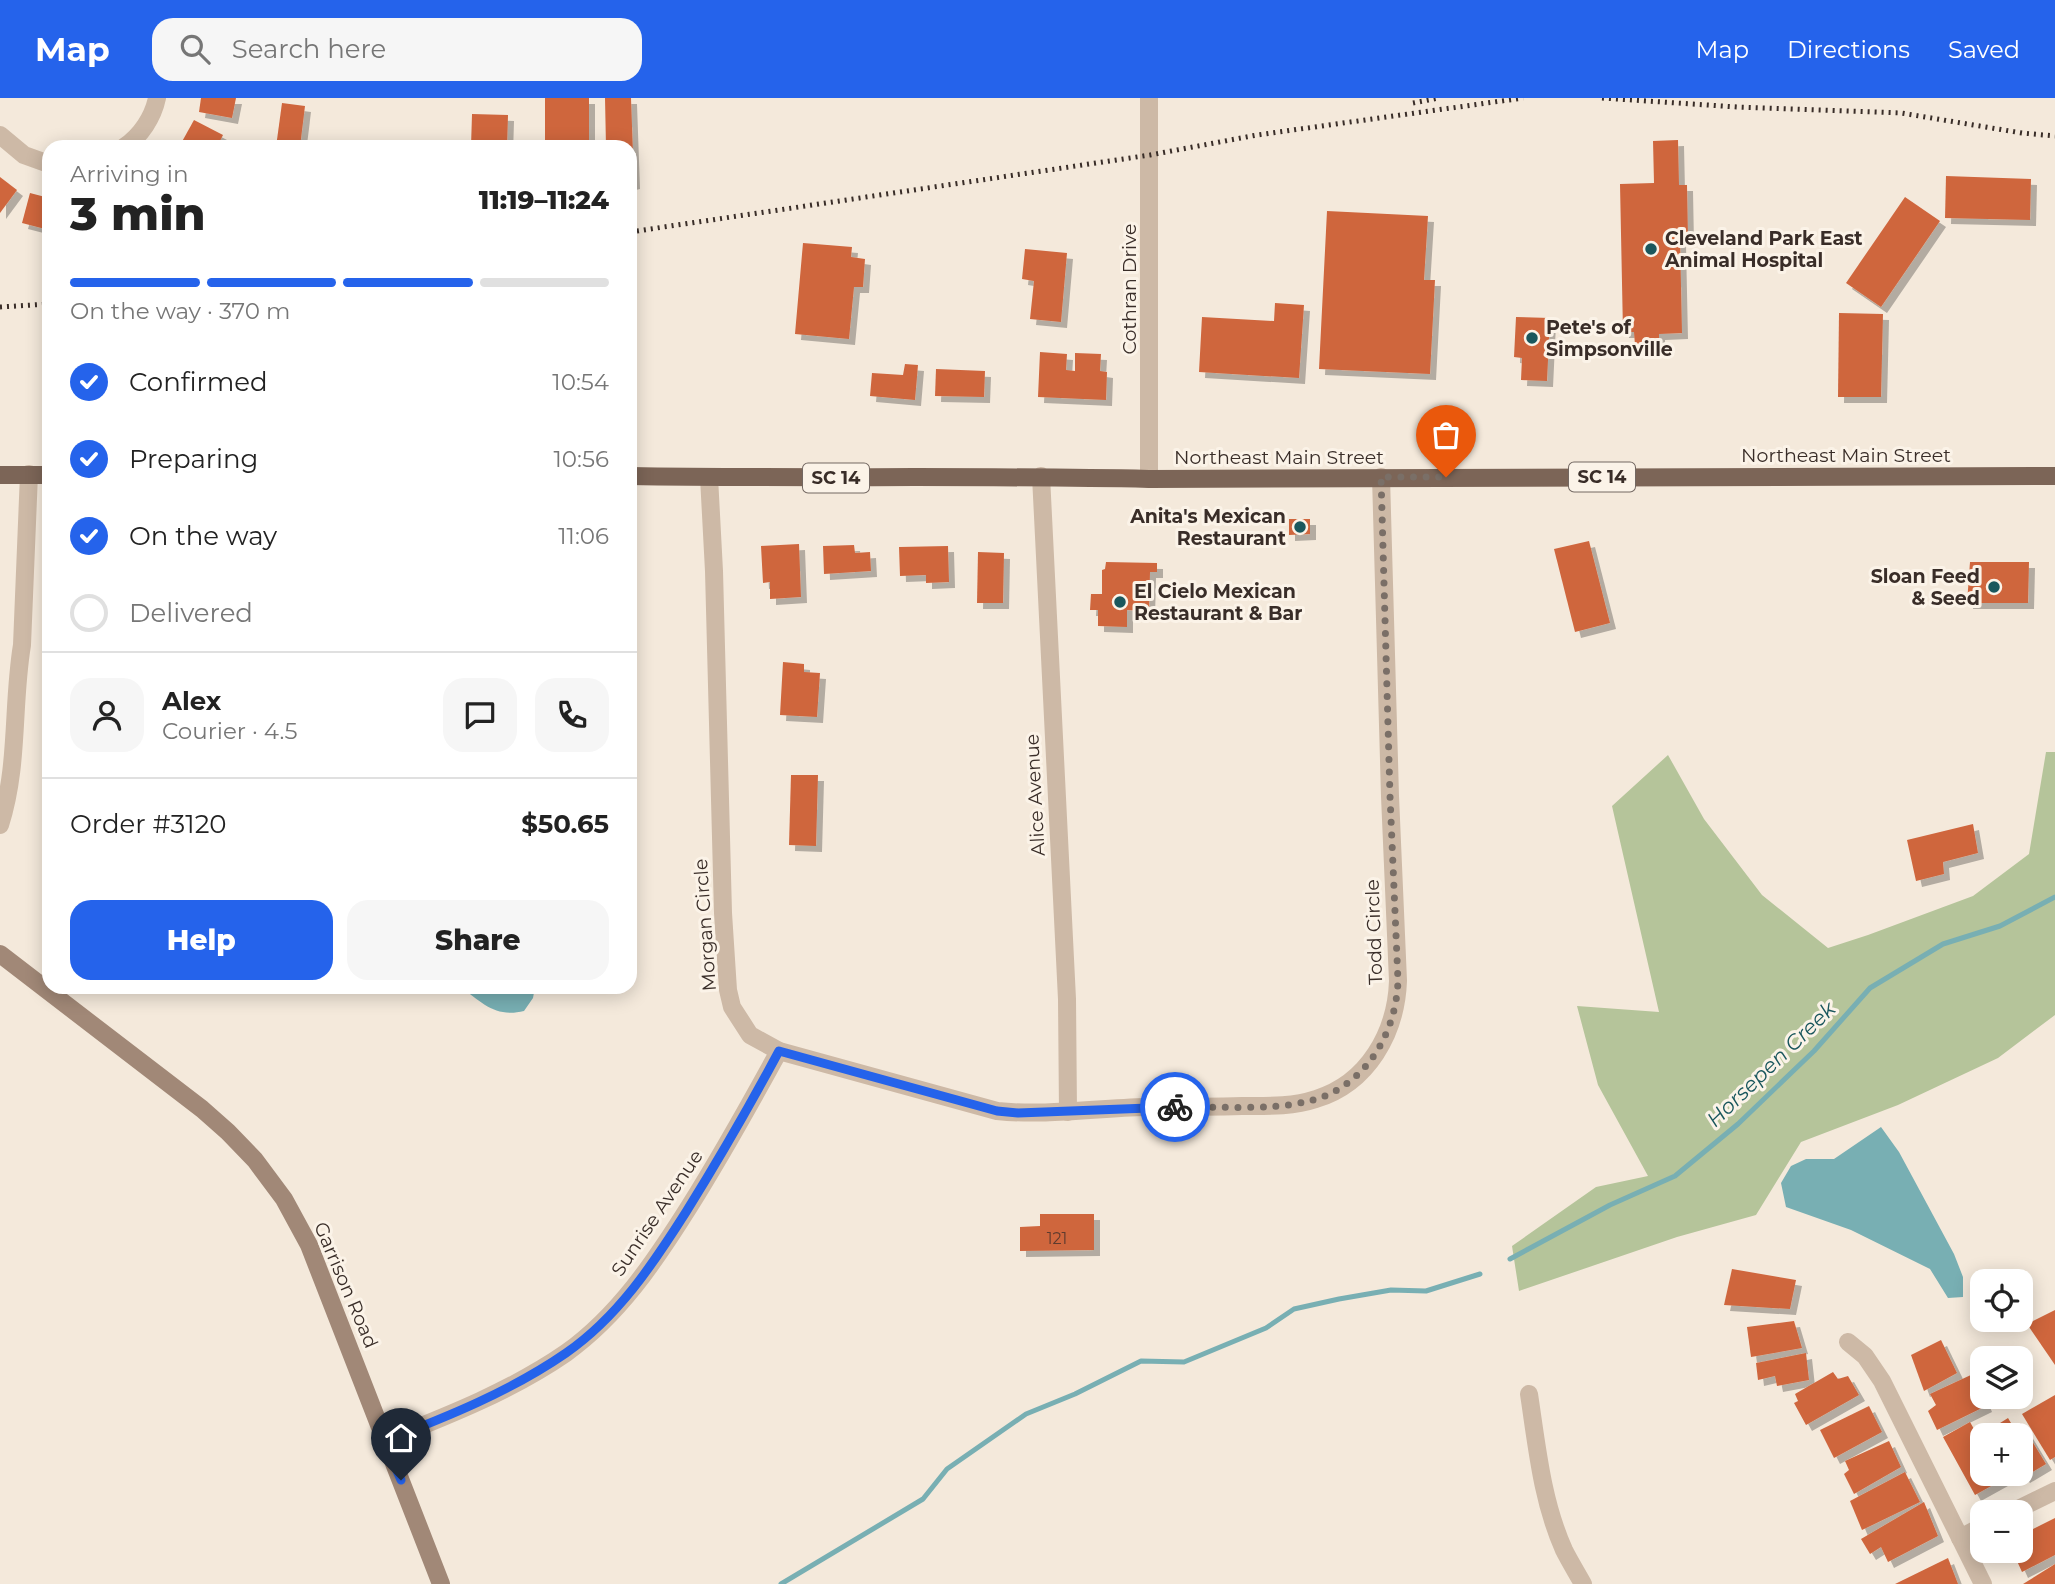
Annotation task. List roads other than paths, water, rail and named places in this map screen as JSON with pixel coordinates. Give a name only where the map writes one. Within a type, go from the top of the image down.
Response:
[{"type":"main road","points":[[0,475],[42,475]]},
{"type":"main road","name":"Northeast Main Street","points":[[637,476],[1149,479],[2055,476]]},
{"type":"street","points":[[132,140],[145,128],[158,98]]},
{"type":"street","name":"Cothran Drive","points":[[1149,98],[1149,479]]},
{"type":"street","points":[[0,135],[24,155],[42,161]]},
{"type":"street","points":[[0,825],[14,758],[29,474]]},
{"type":"street","name":"Morgan Circle","points":[[709,477],[723,913],[728,989],[732,1007],[750,1035],[779,1051],[997,1111],[1068,1112]]},
{"type":"street","name":"Alice Avenue","points":[[1041,477],[1067,999],[1068,1112]]},
{"type":"street","name":"Todd Circle","points":[[1068,1112],[1262,1106],[1307,1102],[1331,1094],[1352,1080],[1373,1059],[1385,1039],[1395,1008],[1398,981],[1381,477]]},
{"type":"street","name":"Garrison Road","points":[[0,954],[42,986]]},
{"type":"street","name":"Garrison Road","points":[[52,994],[229,1132],[255,1160],[284,1199],[309,1245],[441,1584]]},
{"type":"street","name":"Sunrise Avenue","points":[[384,1441],[523,1380],[567,1352],[608,1317],[656,1259],[727,1147],[779,1051]]},
{"type":"street","points":[[1848,1342],[1865,1356],[1882,1381],[1983,1584]]},
{"type":"street","points":[[1529,1394],[1541,1475],[1551,1513],[1564,1550],[1583,1584]]},
{"type":"street","points":[[2033,1502],[2055,1491]]},
{"type":"street","points":[[1959,1538],[1970,1533]]},
{"type":"water","points":[[471,994],[534,994],[524,1011],[514,1013],[497,1011]]},
{"type":"water","points":[[1881,1127],[1899,1152],[1954,1254],[1963,1277],[1963,1297],[1948,1298],[1930,1269],[1851,1230],[1786,1207],[1781,1183],[1791,1166],[1806,1159],[1834,1159]]},
{"type":"waterway","name":"Horsepen Creek","points":[[1510,1259],[1610,1205],[1675,1176],[1738,1124],[1814,1051],[1870,988],[1943,944],[2000,926],[2055,897]]},
{"type":"waterway","name":"Horsepen Creek","points":[[781,1584],[923,1499],[947,1469],[1026,1414],[1075,1394],[1141,1361],[1184,1362],[1266,1328],[1294,1309],[1391,1290],[1426,1291],[1480,1274]]},
{"type":"railway","points":[[1413,103],[1439,98]]},
{"type":"railway","points":[[637,231],[1150,155],[1257,135],[1523,98]]},
{"type":"railway","points":[[1602,98],[1737,107],[1901,113],[2055,136]]},
{"type":"railway","points":[[0,307],[42,304]]},
{"type":"place","name":"Cleveland Park East Animal Hospital","points":[[1651,249]]},
{"type":"place","name":"Pete's of Simpsonville","points":[[1532,338]]},
{"type":"place","name":"Anita's Mexican Restaurant","points":[[1300,527]]},
{"type":"place","name":"Sloan Feed & Seed","points":[[1994,587]]},
{"type":"place","name":"El Cielo Mexican Restaurant & Bar","points":[[1120,602]]}]
